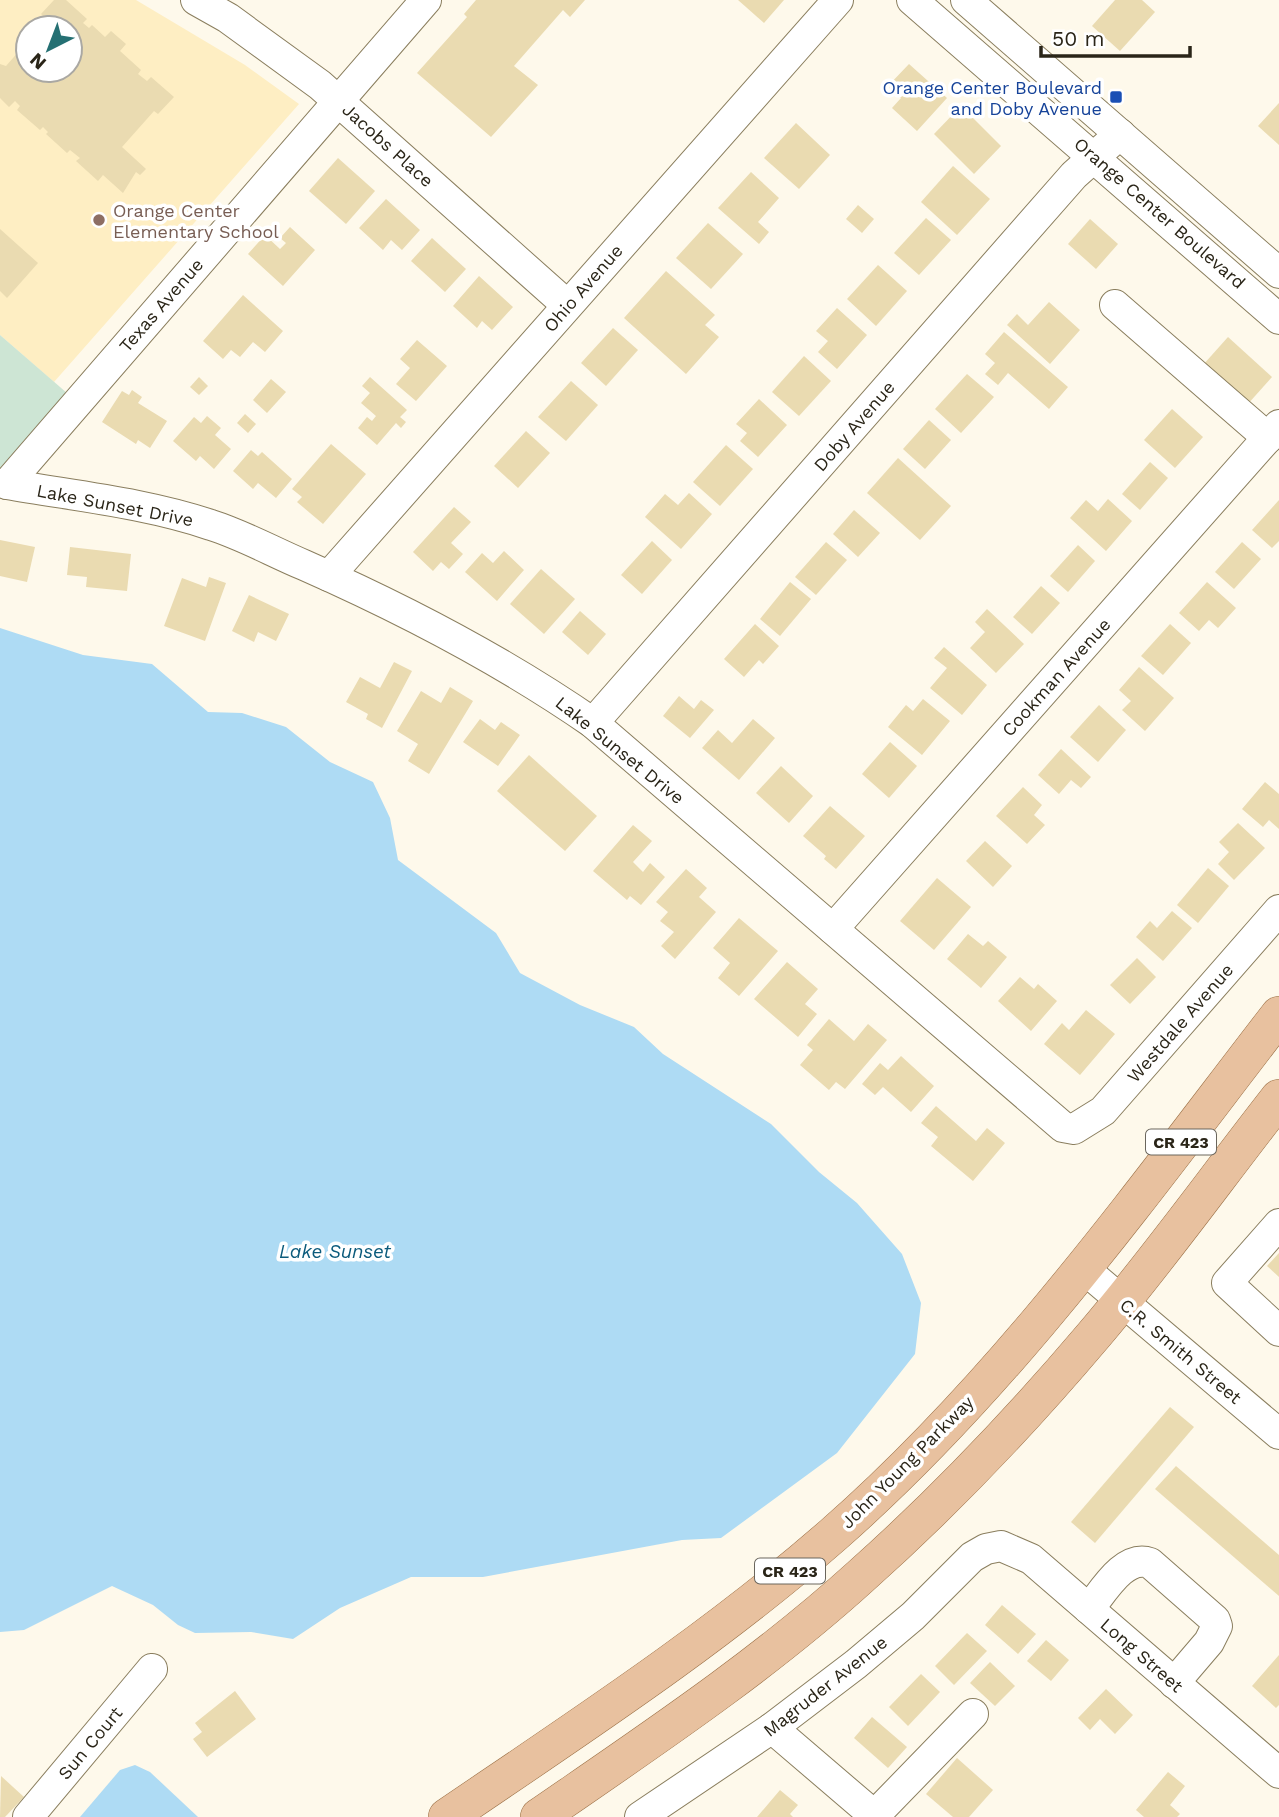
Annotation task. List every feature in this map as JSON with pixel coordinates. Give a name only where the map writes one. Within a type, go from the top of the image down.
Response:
[{"type":"main road","name":"John Young Parkway","points":[[447,1817],[674,1662],[835,1532],[989,1379],[1083,1268],[1279,1016]]},
{"type":"main road","name":"CR 423","points":[[539,1817],[733,1681],[861,1577],[963,1479],[1032,1407],[1121,1300],[1279,1098]]},
{"type":"street","name":"Jacobs Place","points":[[195,0],[229,18],[338,100],[567,305]]},
{"type":"street","name":"Texas Avenue","points":[[7,484],[426,0]]},
{"type":"street","name":"Ohio Avenue","points":[[329,576],[838,0]]},
{"type":"street","name":"Orange Center Boulevard","points":[[912,0],[1279,318]]},
{"type":"street","name":"Orange Center Boulevard","points":[[966,0],[1279,273]]},
{"type":"street","name":"Doby Avenue","points":[[593,723],[1074,175],[1120,134]]},
{"type":"street","points":[[1115,305],[1273,431]]},
{"type":"street","name":"Cookman Avenue","points":[[833,929],[1273,431]]},
{"type":"street","name":"Lake Sunset Drive","points":[[7,484],[144,507],[212,525],[329,576],[473,646],[533,681],[593,723],[1054,1123],[1073,1129]]},
{"type":"street","name":"Westdale Avenue","points":[[1073,1129],[1103,1111],[1279,910]]},
{"type":"street","points":[[1279,1224],[1227,1283],[1279,1331]]},
{"type":"street","name":"C.R. Smith Street","points":[[1083,1268],[1278,1431]]},
{"type":"street","name":"Long Street","points":[[1001,1546],[1031,1559],[1279,1773]]},
{"type":"street","name":"Magruder Avenue","points":[[640,1817],[772,1728],[904,1624],[972,1558],[986,1549],[1001,1546]]},
{"type":"street","points":[[1089,1609],[1128,1563],[1143,1560],[1150,1563],[1215,1620],[1217,1626],[1209,1642],[1174,1683]]},
{"type":"street","name":"Sun Court","points":[[28,1817],[152,1669]]},
{"type":"street","points":[[772,1728],[875,1816],[973,1714]]},
{"type":"shaded area","name":"Orange Center Elementary School","points":[[0,0],[136,0],[245,65],[299,104],[54,382],[0,335]]},
{"type":"green space","points":[[0,335],[75,400],[0,485]]},
{"type":"water","name":"Lake Sunset","points":[[0,628],[83,655],[152,664],[208,712],[242,713],[286,727],[330,762],[373,782],[390,818],[398,860],[496,933],[520,973],[580,1005],[634,1027],[663,1054],[771,1124],[819,1172],[857,1203],[902,1254],[921,1303],[915,1354],[837,1453],[721,1538],[682,1540],[483,1577],[411,1577],[340,1608],[293,1639],[251,1632],[195,1633],[178,1625],[153,1605],[112,1586],[24,1630],[0,1632]]},
{"type":"water","points":[[135,1765],[150,1772],[198,1817],[80,1817],[120,1770]]},
{"type":"building","points":[[54,0],[66,0],[81,14],[41,14]]},
{"type":"building","points":[[476,0],[585,0],[570,17],[563,10],[514,66],[538,85],[491,137],[417,73],[467,17],[464,14]]},
{"type":"building","points":[[738,0],[784,0],[764,23]]},
{"type":"building","points":[[1115,0],[1142,0],[1155,12],[1120,51],[1092,26]]},
{"type":"building","points":[[84,24],[89,28],[92,25],[105,37],[111,31],[126,44],[120,51],[141,70],[138,74],[147,81],[151,77],[174,97],[158,114],[154,111],[122,147],[146,169],[140,175],[136,172],[123,193],[103,175],[98,181],[76,161],[80,158],[70,150],[67,153],[46,134],[48,132],[43,127],[40,130],[17,110],[20,106],[15,101],[9,107],[0,98],[0,64],[6,66],[14,57],[14,84],[84,84]]},
{"type":"building","points":[[909,64],[947,98],[917,131],[892,108],[901,98],[888,86]]},
{"type":"building","points":[[1279,103],[1279,145],[1258,126]]},
{"type":"building","points":[[961,106],[1001,146],[974,174],[934,134]]},
{"type":"building","points":[[796,123],[830,155],[799,189],[764,158]]},
{"type":"building","points":[[338,158],[375,191],[346,224],[309,191]]},
{"type":"building","points":[[953,166],[990,199],[957,235],[921,202]]},
{"type":"building","points":[[751,172],[779,198],[758,222],[769,232],[759,244],[718,208]]},
{"type":"building","points":[[386,199],[420,230],[402,250],[391,240],[383,250],[359,228]]},
{"type":"building","points":[[858,205],[874,219],[862,233],[846,219]]},
{"type":"building","points":[[926,218],[951,240],[919,275],[894,253]]},
{"type":"building","points":[[1090,219],[1118,244],[1096,269],[1068,244]]},
{"type":"building","points":[[708,223],[743,254],[711,289],[676,258]]},
{"type":"building","points":[[290,227],[315,250],[283,286],[248,254],[265,235],[280,249],[286,243],[280,238]]},
{"type":"building","points":[[0,229],[38,263],[7,298],[0,291]]},
{"type":"building","points":[[432,238],[466,269],[445,292],[411,261]]},
{"type":"building","points":[[878,265],[907,291],[876,326],[847,299]]},
{"type":"building","points":[[666,271],[715,315],[705,325],[719,337],[686,374],[624,318]]},
{"type":"building","points":[[479,276],[513,307],[492,330],[482,321],[477,328],[453,306]]},
{"type":"building","points":[[243,295],[283,331],[265,352],[253,342],[240,357],[231,350],[223,359],[203,341]]},
{"type":"building","points":[[1049,302],[1080,330],[1050,364],[1007,325],[1017,314],[1028,325]]},
{"type":"building","points":[[837,308],[867,335],[837,369],[818,352],[828,341],[816,331]]},
{"type":"building","points":[[613,328],[638,350],[606,386],[581,363]]},
{"type":"building","points":[[1004,332],[1068,387],[1049,409],[1008,373],[998,385],[985,374],[995,363],[985,354]]},
{"type":"building","points":[[1228,337],[1272,377],[1247,405],[1203,365]]},
{"type":"building","points":[[417,340],[447,366],[416,401],[396,384],[410,368],[400,359]]},
{"type":"building","points":[[804,356],[831,381],[799,416],[772,392]]},
{"type":"building","points":[[967,374],[994,397],[961,433],[935,409]]},
{"type":"building","points":[[199,377],[208,386],[199,395],[190,387]]},
{"type":"building","points":[[370,377],[407,410],[400,417],[406,422],[401,428],[396,423],[377,445],[358,428],[367,417],[372,421],[376,416],[361,403],[370,393],[362,386]]},
{"type":"building","points":[[271,379],[286,392],[267,413],[253,400]]},
{"type":"building","points":[[571,381],[598,405],[566,441],[538,417]]},
{"type":"building","points":[[132,390],[142,397],[138,403],[167,421],[150,448],[138,440],[136,444],[102,422],[122,391],[129,395]]},
{"type":"building","points":[[759,399],[787,425],[758,457],[740,441],[747,433],[736,424]]},
{"type":"building","points":[[1172,409],[1203,437],[1175,468],[1144,440]]},
{"type":"building","points":[[245,414],[256,424],[248,433],[237,423]]},
{"type":"building","points":[[207,416],[221,428],[215,435],[231,449],[214,469],[200,456],[196,461],[173,441],[194,417],[201,423]]},
{"type":"building","points":[[929,420],[951,440],[925,469],[903,449]]},
{"type":"building","points":[[526,431],[550,453],[518,488],[494,466]]},
{"type":"building","points":[[331,444],[366,474],[323,524],[297,502],[302,497],[292,489]]},
{"type":"building","points":[[726,445],[753,469],[720,506],[693,482]]},
{"type":"building","points":[[251,450],[258,456],[262,452],[292,479],[276,498],[258,483],[253,489],[233,471]]},
{"type":"building","points":[[898,458],[951,506],[920,540],[867,493]]},
{"type":"building","points":[[1150,462],[1168,478],[1140,510],[1122,494]]},
{"type":"building","points":[[689,493],[712,514],[681,549],[645,517],[665,494],[678,505]]},
{"type":"building","points":[[1108,499],[1132,521],[1106,551],[1070,518],[1086,500],[1098,511]]},
{"type":"building","points":[[1279,500],[1279,541],[1272,548],[1252,530]]},
{"type":"building","points":[[454,507],[471,522],[451,543],[463,554],[449,569],[441,562],[433,571],[413,552]]},
{"type":"building","points":[[854,510],[880,533],[858,557],[833,534]]},
{"type":"building","points":[[0,540],[35,547],[27,582],[0,576]]},
{"type":"building","points":[[652,541],[672,560],[642,594],[621,575]]},
{"type":"building","points":[[826,542],[847,560],[816,595],[795,577]]},
{"type":"building","points":[[1242,542],[1261,559],[1234,589],[1215,572]]},
{"type":"building","points":[[1078,545],[1095,561],[1068,592],[1050,576]]},
{"type":"building","points":[[70,547],[131,554],[127,591],[86,587],[87,577],[67,575]]},
{"type":"building","points":[[504,551],[524,570],[497,601],[465,572],[482,553],[493,563]]},
{"type":"building","points":[[541,569],[575,599],[544,634],[510,604]]},
{"type":"building","points":[[209,577],[226,583],[205,641],[164,626],[182,578],[206,587]]},
{"type":"building","points":[[790,582],[811,599],[780,636],[760,619]]},
{"type":"building","points":[[1207,582],[1236,608],[1218,628],[1209,620],[1199,631],[1179,613]]},
{"type":"building","points":[[1041,586],[1060,603],[1032,634],[1013,617]]},
{"type":"building","points":[[249,595],[289,614],[276,641],[258,632],[254,642],[232,631]]},
{"type":"building","points":[[987,609],[1024,644],[996,673],[970,648],[985,632],[975,622]]},
{"type":"building","points":[[580,611],[606,634],[588,655],[562,632]]},
{"type":"building","points":[[755,624],[779,646],[763,664],[759,660],[744,677],[724,659]]},
{"type":"building","points":[[1170,624],[1191,643],[1163,675],[1141,656]]},
{"type":"building","points":[[944,647],[987,685],[962,715],[930,688],[947,668],[934,658]]},
{"type":"building","points":[[394,662],[412,671],[382,728],[366,719],[368,714],[346,702],[360,677],[380,688]]},
{"type":"building","points":[[1139,667],[1174,698],[1145,731],[1122,710],[1131,701],[1119,690]]},
{"type":"building","points":[[450,687],[473,701],[429,774],[408,761],[418,744],[397,731],[421,691],[441,703]]},
{"type":"building","points":[[679,696],[694,709],[701,700],[714,710],[690,738],[663,716]]},
{"type":"building","points":[[923,699],[950,721],[922,755],[888,727],[906,705],[913,711]]},
{"type":"building","points":[[1099,705],[1126,730],[1098,762],[1070,737]]},
{"type":"building","points":[[480,719],[495,730],[501,722],[520,735],[498,766],[463,742]]},
{"type":"building","points":[[753,719],[775,738],[739,780],[702,748],[718,730],[732,743]]},
{"type":"building","points":[[890,742],[917,766],[889,798],[862,774]]},
{"type":"building","points":[[1061,749],[1091,777],[1081,788],[1071,780],[1059,794],[1038,775]]},
{"type":"building","points":[[529,755],[597,816],[565,851],[497,791]]},
{"type":"building","points":[[781,766],[813,796],[789,823],[756,793]]},
{"type":"building","points":[[1265,782],[1279,794],[1279,829],[1269,820],[1263,827],[1242,809]]},
{"type":"building","points":[[1023,787],[1042,805],[1034,815],[1045,825],[1027,844],[996,816]]},
{"type":"building","points":[[830,806],[865,836],[836,869],[824,859],[826,856],[803,836]]},
{"type":"building","points":[[1238,823],[1265,848],[1234,880],[1218,864],[1229,852],[1219,842]]},
{"type":"building","points":[[633,825],[652,841],[633,862],[643,872],[650,863],[665,877],[641,905],[630,896],[627,900],[593,871]]},
{"type":"building","points":[[985,841],[1012,866],[993,887],[966,861]]},
{"type":"building","points":[[1208,868],[1229,886],[1198,923],[1177,905]]},
{"type":"building","points":[[686,869],[707,888],[699,897],[716,912],[675,959],[661,946],[674,932],[660,921],[668,912],[656,902]]},
{"type":"building","points":[[937,878],[971,907],[934,950],[900,921]]},
{"type":"building","points":[[1172,911],[1192,928],[1163,961],[1136,937],[1150,921],[1157,928]]},
{"type":"building","points":[[739,918],[778,951],[739,996],[718,978],[730,963],[713,948]]},
{"type":"building","points":[[968,934],[983,946],[988,941],[1007,957],[981,988],[947,959]]},
{"type":"building","points":[[1137,958],[1156,977],[1130,1004],[1110,985]]},
{"type":"building","points":[[787,962],[818,989],[805,1004],[817,1014],[798,1037],[754,999]]},
{"type":"building","points":[[1020,977],[1034,989],[1038,984],[1057,1001],[1031,1031],[998,1001]]},
{"type":"building","points":[[1086,1010],[1115,1034],[1080,1075],[1044,1044],[1062,1023],[1069,1030]]},
{"type":"building","points":[[829,1019],[854,1041],[868,1024],[887,1040],[845,1089],[836,1082],[829,1090],[800,1065],[813,1050],[807,1045]]},
{"type":"building","points":[[901,1056],[934,1086],[911,1112],[883,1087],[875,1095],[862,1084],[880,1063],[888,1070]]},
{"type":"building","points":[[936,1106],[976,1141],[987,1128],[1005,1143],[973,1181],[931,1146],[938,1137],[921,1123]]},
{"type":"building","points":[[1279,1253],[1279,1277],[1267,1266]]},
{"type":"building","points":[[1170,1407],[1194,1427],[1095,1543],[1071,1522]]},
{"type":"building","points":[[1176,1466],[1279,1555],[1279,1596],[1155,1489]]},
{"type":"building","points":[[1002,1605],[1036,1634],[1018,1654],[985,1625]]},
{"type":"building","points":[[967,1633],[987,1651],[954,1685],[935,1666]]},
{"type":"building","points":[[1046,1640],[1069,1660],[1051,1681],[1027,1661]]},
{"type":"building","points":[[1279,1655],[1279,1705],[1276,1708],[1252,1686]]},
{"type":"building","points":[[990,1662],[1015,1686],[995,1706],[970,1683]]},
{"type":"building","points":[[921,1674],[940,1692],[908,1726],[889,1707]]},
{"type":"building","points":[[1106,1689],[1133,1715],[1115,1734],[1100,1719],[1090,1730],[1078,1718]]},
{"type":"building","points":[[235,1691],[256,1719],[207,1757],[193,1739],[202,1732],[195,1723]]},
{"type":"building","points":[[872,1717],[907,1747],[888,1768],[854,1738]]},
{"type":"building","points":[[957,1758],[993,1790],[969,1817],[953,1817],[926,1794]]},
{"type":"building","points":[[1168,1772],[1185,1786],[1170,1805],[1180,1814],[1177,1817],[1144,1817],[1136,1810]]},
{"type":"building","points":[[1,1776],[24,1797],[5,1817],[0,1817]]},
{"type":"building","points":[[780,1790],[798,1805],[790,1814],[793,1817],[757,1817]]},
{"type":"place","name":"Orange Center Boulevard and Doby Avenue","points":[[1116,97]]},
{"type":"place","name":"Orange Center Elementary School","points":[[99,220]]}]
